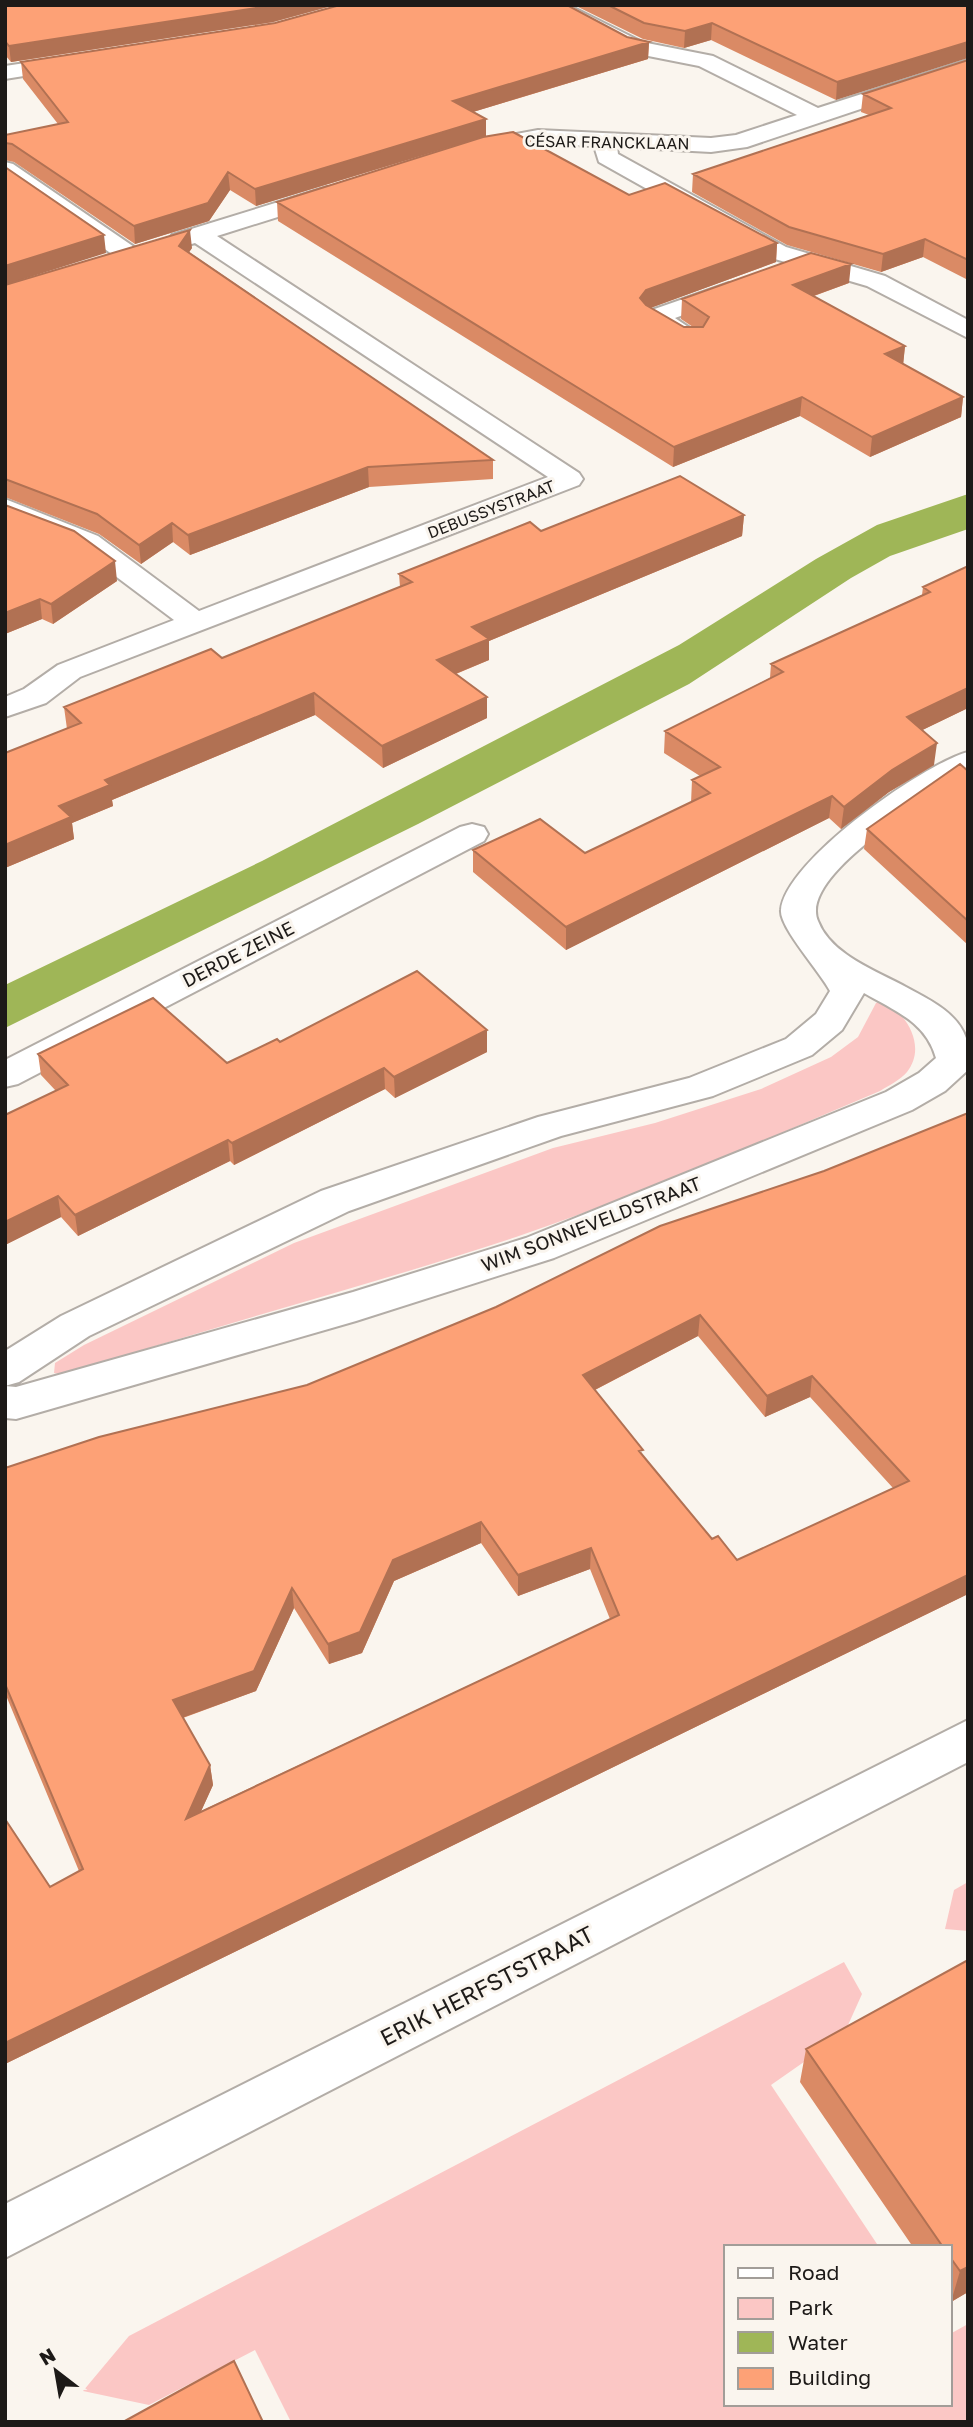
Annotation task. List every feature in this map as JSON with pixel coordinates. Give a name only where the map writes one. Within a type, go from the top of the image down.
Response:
[{"type":"street","points":[[551,5],[636,47],[705,61],[816,116]]},
{"type":"street","points":[[5,73],[87,60]]},
{"type":"street","name":"CÉSAR FRANCKLAAN","points":[[451,155],[478,147],[538,137],[712,145],[739,142],[968,65]]},
{"type":"street","points":[[940,75],[968,88]]},
{"type":"street","points":[[605,141],[607,157],[777,252],[876,281],[968,330]]},
{"type":"street","points":[[5,169],[150,250]]},
{"type":"street","points":[[106,264],[345,189]]},
{"type":"street","name":"DEBUSSYSTRAAT","points":[[5,708],[35,696],[69,671],[569,479],[199,235]]},
{"type":"street","points":[[693,340],[655,317],[809,261]]},
{"type":"street","points":[[5,507],[15,514],[88,542],[195,622]]},
{"type":"street","name":"WIM SONNEVELDSTRAAT","points":[[5,1371],[87,1320],[335,1201],[551,1126],[700,1087],[799,1047],[829,1022],[848,991],[828,958],[804,930],[798,910],[810,877],[903,799],[968,762]]},
{"type":"street","name":"DERDE ZEINE","points":[[5,1075],[472,834]]},
{"type":"street","name":"WIM SONNEVELDSTRAAT","points":[[5,1402],[16,1403],[84,1385],[190,1351],[356,1306],[541,1248],[899,1101],[932,1082],[955,1061],[948,1036],[928,1014],[828,958]]},
{"type":"street","name":"ERIK HERFSTSTRAAT","points":[[5,2232],[968,1740]]},
{"type":"green space","points":[[882,1000],[906,1022],[915,1052],[907,1072],[880,1091],[654,1186],[516,1237],[65,1375],[54,1373],[55,1363],[84,1345],[294,1243],[553,1148],[655,1123],[761,1089],[831,1057],[858,1037],[876,1003]]},
{"type":"green space","points":[[968,1882],[968,1931],[945,1929],[954,1890]]},
{"type":"green space","points":[[844,1962],[862,1994],[844,2034],[771,2085],[878,2245],[724,2245],[724,2406],[952,2406],[952,2333],[968,2324],[968,2422],[291,2422],[255,2350],[149,2405],[83,2391],[129,2336]]},
{"type":"water","points":[[968,494],[968,529],[890,556],[851,578],[689,684],[418,824],[5,1028],[5,985],[262,861],[679,645],[816,559],[877,525]]},
{"type":"building","points":[[5,5],[275,5],[9,46],[5,41]]},
{"type":"building","points":[[340,5],[567,5],[627,37],[649,42],[453,101],[486,119],[255,189],[228,172],[208,203],[134,226],[12,144],[5,143],[5,135],[68,122],[21,62],[275,23]]},
{"type":"building","points":[[608,5],[968,5],[968,42],[837,82],[712,23],[685,31],[644,23]]},
{"type":"building","points":[[968,60],[968,260],[925,239],[883,254],[789,227],[693,174],[891,108],[863,94]]},
{"type":"building","points":[[513,132],[629,195],[665,183],[777,243],[646,290],[640,298],[646,305],[684,327],[703,327],[709,317],[682,299],[811,253],[851,264],[793,285],[905,346],[885,354],[963,397],[872,437],[802,397],[674,447],[277,202],[483,137]]},
{"type":"building","points":[[5,167],[104,235],[5,266]]},
{"type":"building","points":[[190,230],[179,246],[493,460],[368,467],[188,535],[172,523],[139,545],[97,514],[5,479],[5,285]]},
{"type":"building","points":[[680,476],[744,515],[472,627],[489,639],[437,660],[487,697],[382,746],[314,693],[105,780],[110,785],[59,806],[71,817],[5,845],[5,753],[81,723],[64,707],[211,649],[222,658],[412,582],[399,574],[530,522],[541,531]]},
{"type":"building","points":[[5,505],[74,531],[115,561],[51,604],[40,599],[5,613]]},
{"type":"building","points":[[968,566],[968,688],[907,717],[937,743],[892,770],[844,807],[832,796],[566,927],[473,850],[540,819],[585,853],[710,793],[692,780],[720,767],[665,731],[783,672],[771,664],[930,592],[923,587]]},
{"type":"building","points":[[960,764],[968,771],[968,921],[867,829]]},
{"type":"building","points":[[417,971],[487,1030],[394,1077],[384,1068],[232,1143],[228,1140],[75,1215],[58,1196],[5,1222],[5,1115],[68,1085],[38,1054],[153,998],[227,1063],[277,1039],[280,1042]]},
{"type":"building","points":[[968,1113],[968,1575],[5,2043],[5,1819],[50,1887],[83,1869],[5,1684],[5,1468],[99,1437],[307,1385],[496,1307],[660,1226],[824,1171]],"holes":[[[700,1315],[767,1396],[812,1376],[909,1481],[737,1560],[718,1536],[712,1539],[639,1451],[643,1450],[583,1375]],[[481,1522],[518,1575],[591,1548],[619,1615],[186,1819],[210,1765],[173,1700],[254,1671],[292,1588],[328,1644],[360,1632],[393,1560]]]},
{"type":"building","points":[[968,1960],[968,2267],[960,2271],[952,2260],[952,2245],[942,2245],[806,2049]]},
{"type":"building","points":[[234,2361],[263,2422],[123,2422]]}]
